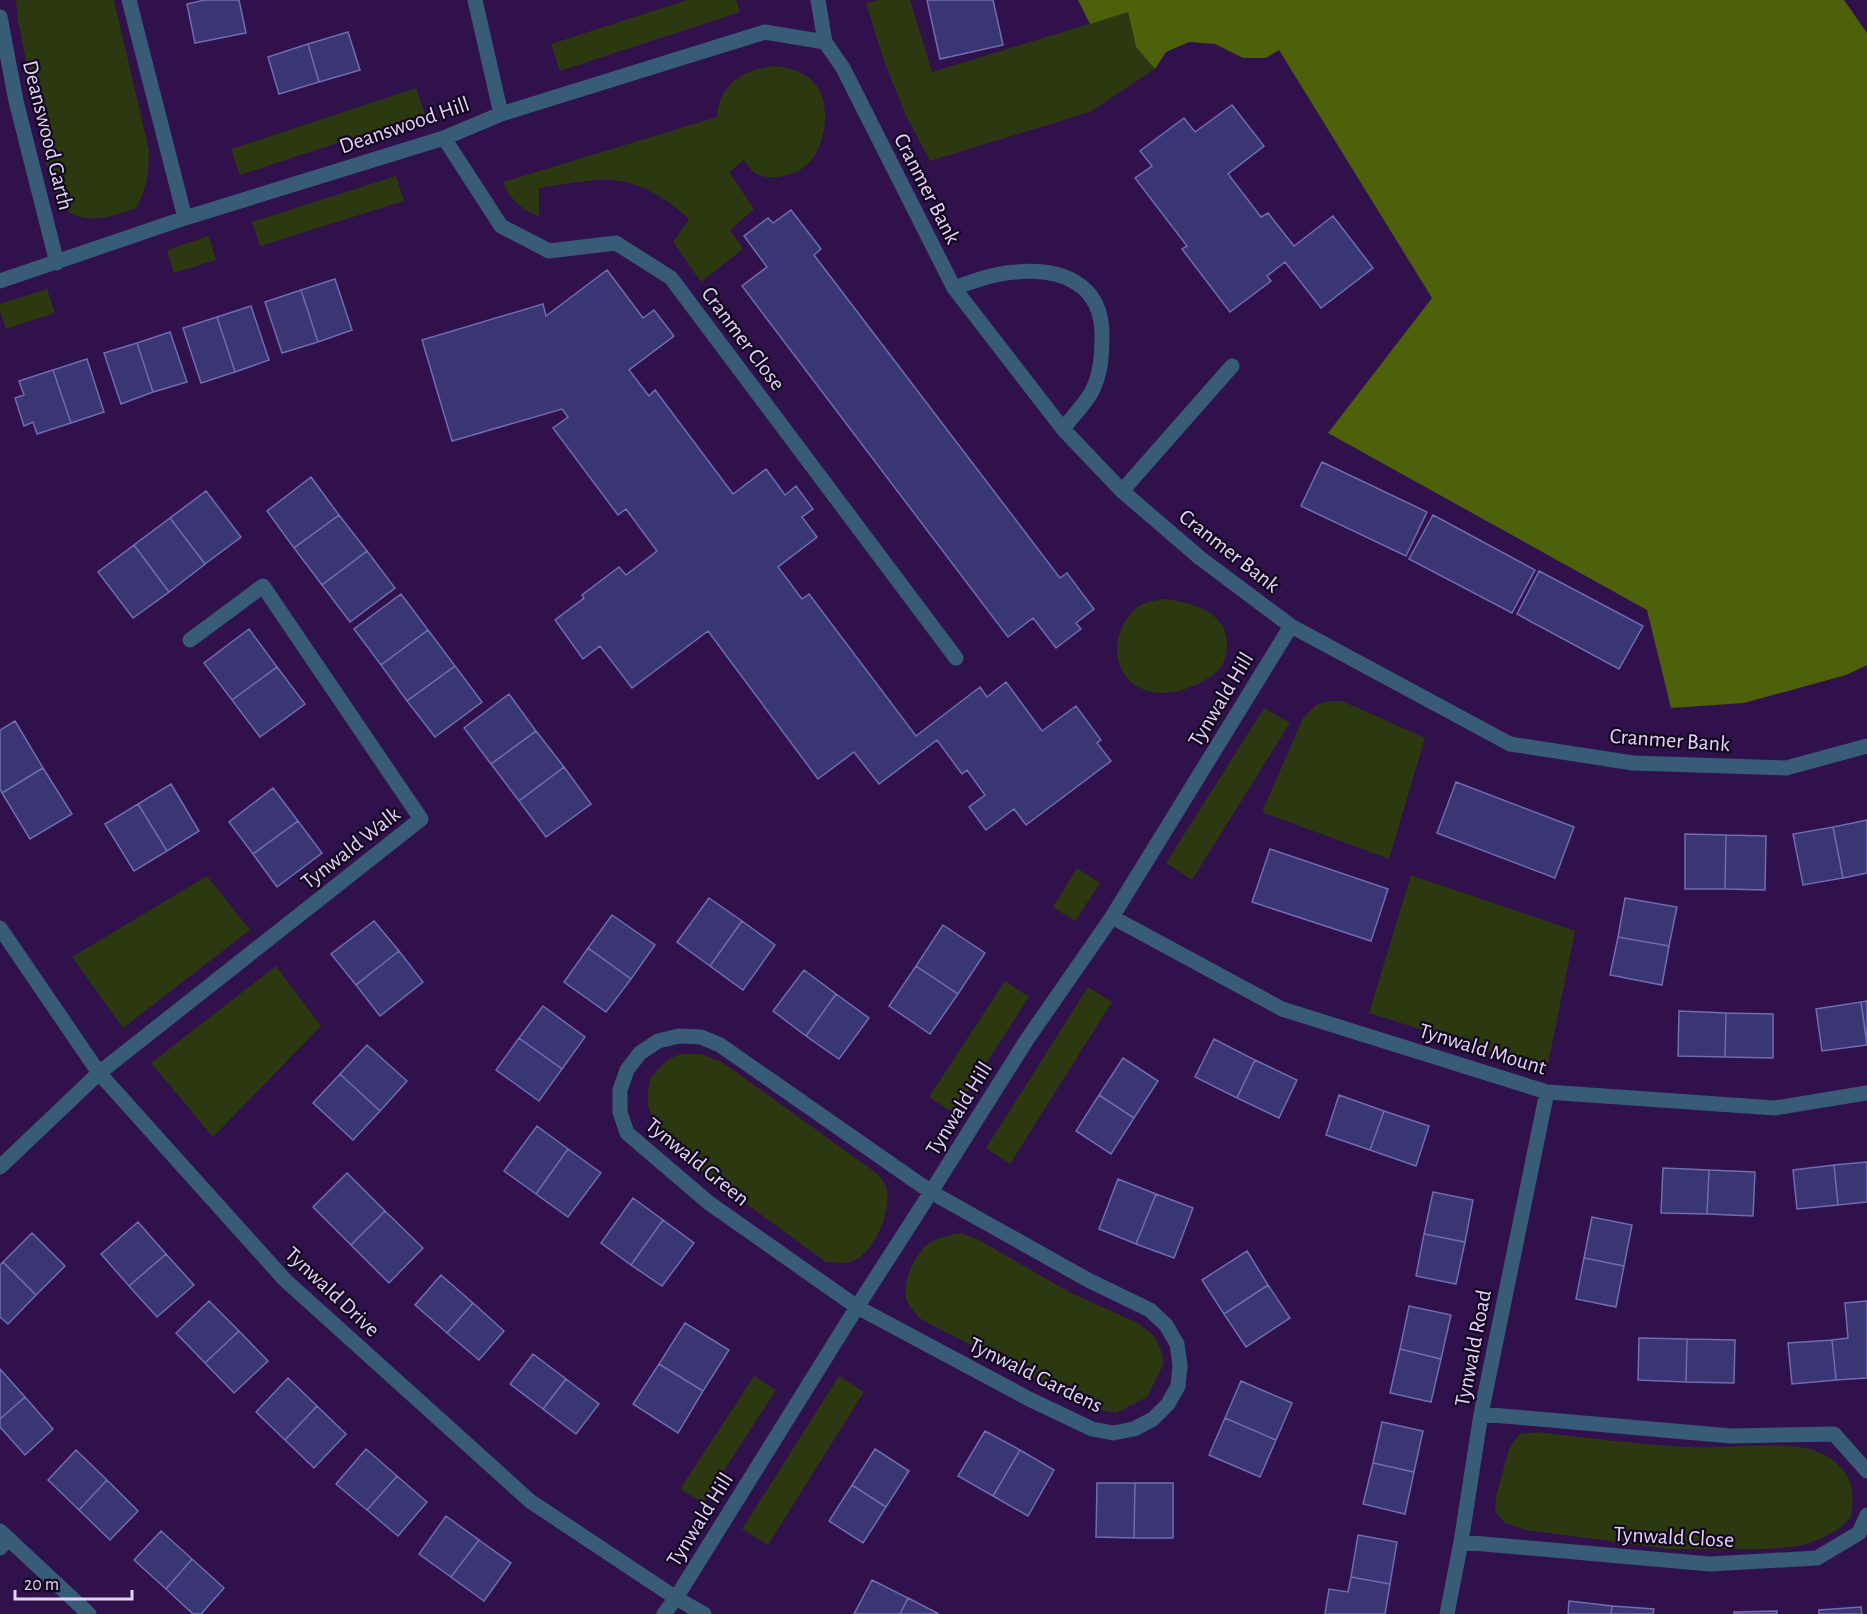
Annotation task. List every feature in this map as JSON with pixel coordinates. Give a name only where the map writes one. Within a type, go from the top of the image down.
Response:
[{"type":"street","points":[[129,0],[186,218]]},
{"type":"street","points":[[475,0],[501,114]]},
{"type":"street","name":"Cranmer Bank","points":[[818,0],[825,42],[843,68],[954,288],[1063,429],[1122,491],[1200,558],[1291,626],[1510,744],[1632,763],[1786,768],[1867,746]]},
{"type":"street","name":"Deanswood Garth","points":[[0,17],[16,101],[57,262]]},
{"type":"street","name":"Deanswood Hill","points":[[0,281],[186,218],[444,138],[501,114],[765,32],[825,42]]},
{"type":"street","name":"Cranmer Close","points":[[444,138],[501,226],[549,251],[616,243],[671,278],[957,658]]},
{"type":"street","points":[[954,288],[996,275],[1043,272],[1071,278],[1092,294],[1102,321],[1102,358],[1092,392],[1063,429]]},
{"type":"street","points":[[1122,491],[1232,366]]},
{"type":"street","name":"Tynwald Walk","points":[[99,1073],[421,819],[263,586],[190,640]]},
{"type":"street","name":"Tynwald Hill","points":[[664,1614],[1026,1041],[1112,917],[1291,626]]},
{"type":"street","name":"Tynwald Mount","points":[[1112,917],[1282,1010],[1547,1092],[1775,1108],[1867,1092]]},
{"type":"street","name":"Tynwald Drive","points":[[0,928],[99,1073],[285,1280],[530,1501],[676,1598],[704,1614]]},
{"type":"street","name":"Tynwald Green","points":[[857,1306],[709,1203],[627,1133],[620,1112],[620,1090],[627,1070],[640,1053],[658,1041],[679,1036],[700,1037],[720,1045],[931,1192]]},
{"type":"street","points":[[0,1167],[99,1073]]},
{"type":"street","name":"Tynwald Road","points":[[1447,1614],[1481,1414],[1547,1092]]},
{"type":"street","name":"Tynwald Gardens","points":[[857,1306],[1029,1399],[1092,1429],[1113,1432],[1134,1429],[1153,1419],[1168,1404],[1178,1386],[1180,1365],[1177,1344],[1166,1325],[1150,1310],[1088,1280],[931,1192]]},
{"type":"street","points":[[1481,1414],[1731,1436],[1834,1434],[1867,1471]]},
{"type":"street","name":"Tynwald Close","points":[[1461,1542],[1710,1564],[1817,1558],[1859,1533],[1867,1515]]},
{"type":"street","points":[[3,1539],[89,1614]]},
{"type":"green space","points":[[16,0],[114,0],[149,150],[147,180],[136,208],[107,217],[86,218],[68,211],[61,204],[48,172]]},
{"type":"green space","points":[[687,0],[736,0],[740,12],[560,71],[551,44]]},
{"type":"green space","points":[[878,0],[910,0],[932,72],[1128,12],[1136,47],[1155,69],[1090,112],[930,161],[906,116],[884,61],[866,3]]},
{"type":"green space","points":[[1078,0],[1844,0],[1867,33],[1867,665],[1846,675],[1744,703],[1671,708],[1647,610],[1328,433],[1432,298],[1279,50],[1266,58],[1243,58],[1215,44],[1189,42],[1166,52],[1155,69],[1136,47],[1128,12],[1090,24]]},
{"type":"green space","points":[[772,66],[797,71],[817,86],[824,104],[825,115],[819,147],[808,164],[789,175],[765,177],[758,175],[744,160],[729,172],[754,209],[730,230],[743,249],[701,282],[673,242],[689,219],[670,203],[648,190],[613,180],[585,181],[539,188],[539,216],[527,211],[517,203],[503,182],[717,117],[722,96],[734,81],[751,71]]},
{"type":"green space","points":[[416,88],[425,114],[240,175],[231,149]]},
{"type":"green space","points":[[396,176],[404,201],[260,246],[252,222]]},
{"type":"green space","points":[[209,236],[216,260],[174,273],[167,250]]},
{"type":"green space","points":[[47,289],[55,313],[6,329],[0,304]]},
{"type":"green space","points":[[1161,599],[1184,602],[1206,610],[1222,625],[1227,648],[1223,663],[1213,675],[1185,689],[1165,693],[1144,690],[1135,685],[1126,677],[1117,656],[1119,634],[1124,623],[1139,606]]},
{"type":"green space","points":[[1329,701],[1342,701],[1425,738],[1389,859],[1262,812],[1303,718],[1316,705]]},
{"type":"green space","points":[[1264,708],[1290,723],[1192,880],[1166,863]]},
{"type":"green space","points":[[1077,868],[1100,883],[1075,921],[1053,907]]},
{"type":"green space","points":[[1411,875],[1575,931],[1547,1069],[1369,1013]]},
{"type":"green space","points":[[207,876],[250,930],[123,1028],[72,957]]},
{"type":"green space","points":[[276,966],[321,1026],[213,1137],[151,1063]]},
{"type":"green space","points":[[1005,981],[1029,997],[954,1113],[929,1097]]},
{"type":"green space","points":[[1088,987],[1112,1002],[1010,1164],[986,1148]]},
{"type":"green space","points":[[682,1054],[701,1054],[722,1062],[878,1175],[886,1187],[887,1207],[880,1230],[867,1251],[850,1262],[826,1262],[675,1152],[660,1137],[648,1106],[650,1079],[670,1058]]},
{"type":"green space","points":[[961,1233],[977,1239],[1071,1293],[1138,1323],[1153,1335],[1160,1347],[1164,1363],[1147,1397],[1116,1413],[1091,1408],[919,1318],[909,1306],[906,1298],[906,1284],[914,1261],[929,1243]]},
{"type":"green space","points":[[754,1376],[776,1390],[703,1503],[680,1489]]},
{"type":"green space","points":[[839,1376],[864,1392],[768,1545],[742,1529]]},
{"type":"green space","points":[[1537,1432],[1688,1447],[1776,1445],[1809,1449],[1831,1459],[1845,1472],[1851,1487],[1851,1517],[1840,1528],[1821,1539],[1799,1546],[1766,1549],[1669,1549],[1526,1530],[1505,1523],[1495,1512],[1496,1496],[1510,1446],[1520,1434]]},
{"type":"building","points":[[205,0],[239,0],[246,33],[195,43],[187,4]]},
{"type":"building","points":[[927,0],[993,0],[1003,45],[940,59]]},
{"type":"building","points":[[348,32],[360,70],[319,82],[308,44]]},
{"type":"building","points":[[308,44],[319,82],[279,94],[268,57]]},
{"type":"building","points":[[1232,105],[1264,146],[1228,174],[1261,217],[1268,213],[1294,246],[1333,216],[1373,268],[1321,308],[1285,262],[1267,276],[1271,281],[1230,312],[1182,249],[1187,246],[1135,178],[1152,166],[1140,151],[1184,118],[1195,132]]},
{"type":"building","points":[[791,210],[821,249],[814,255],[1060,578],[1067,573],[1094,609],[1076,623],[1081,629],[1056,648],[1033,618],[1008,637],[742,286],[767,267],[744,236],[768,218],[773,223]]},
{"type":"building","points":[[607,270],[643,318],[654,310],[674,336],[629,370],[649,396],[655,390],[733,494],[766,469],[785,495],[796,486],[813,509],[802,517],[817,537],[778,567],[802,599],[809,594],[916,736],[980,687],[987,697],[1006,682],[1042,731],[1076,706],[1101,740],[1097,743],[1111,761],[1026,825],[1014,809],[986,830],[969,807],[985,795],[967,770],[962,774],[937,740],[879,784],[854,752],[818,779],[708,631],[632,688],[600,646],[583,659],[555,620],[584,598],[582,595],[619,567],[626,575],[657,551],[626,509],[618,515],[553,428],[568,417],[562,409],[452,441],[422,340],[543,304],[546,316]]},
{"type":"building","points":[[335,279],[352,330],[318,342],[301,290]]},
{"type":"building","points":[[301,290],[318,342],[282,353],[265,302]]},
{"type":"building","points":[[251,306],[269,360],[235,372],[217,317]]},
{"type":"building","points":[[217,317],[235,372],[201,383],[183,328]]},
{"type":"building","points":[[170,332],[187,382],[153,392],[137,343]]},
{"type":"building","points":[[137,343],[153,392],[121,404],[104,353]]},
{"type":"building","points":[[87,359],[104,412],[71,423],[53,370]]},
{"type":"building","points":[[53,370],[71,423],[37,434],[33,422],[24,426],[15,398],[24,395],[19,381]]},
{"type":"building","points":[[1322,462],[1427,512],[1406,556],[1301,506]]},
{"type":"building","points":[[311,477],[339,515],[294,548],[267,511]]},
{"type":"building","points":[[206,491],[241,537],[205,564],[170,518]]},
{"type":"building","points":[[339,515],[367,551],[322,585],[294,548]]},
{"type":"building","points":[[1433,515],[1535,570],[1512,613],[1409,559]]},
{"type":"building","points":[[170,518],[205,564],[169,592],[134,545]]},
{"type":"building","points":[[134,545],[169,592],[133,618],[98,572]]},
{"type":"building","points":[[367,551],[395,588],[350,622],[322,585]]},
{"type":"building","points":[[1539,571],[1643,626],[1619,669],[1517,614]]},
{"type":"building","points":[[401,594],[428,630],[381,665],[354,629]]},
{"type":"building","points":[[249,629],[277,667],[232,700],[204,663]]},
{"type":"building","points":[[428,630],[455,666],[407,701],[381,665]]},
{"type":"building","points":[[455,666],[482,702],[435,737],[407,701]]},
{"type":"building","points":[[277,667],[305,704],[260,737],[232,700]]},
{"type":"building","points":[[509,694],[536,731],[491,764],[464,728]]},
{"type":"building","points":[[15,721],[43,768],[2,793],[0,789],[0,730]]},
{"type":"building","points":[[536,731],[564,767],[519,801],[491,764]]},
{"type":"building","points":[[564,767],[591,804],[546,837],[519,801]]},
{"type":"building","points":[[43,768],[72,814],[30,839],[2,793]]},
{"type":"building","points":[[1456,782],[1574,827],[1555,878],[1437,833]]},
{"type":"building","points":[[171,784],[199,831],[167,851],[138,804]]},
{"type":"building","points":[[273,788],[298,821],[253,854],[229,822]]},
{"type":"building","points":[[138,804],[167,851],[134,871],[105,824]]},
{"type":"building","points":[[1867,820],[1867,873],[1843,878],[1833,827]]},
{"type":"building","points":[[298,821],[322,853],[277,887],[253,854]]},
{"type":"building","points":[[1833,827],[1843,878],[1803,885],[1793,834]]},
{"type":"building","points":[[1685,834],[1726,835],[1725,889],[1685,889]]},
{"type":"building","points":[[1726,835],[1766,836],[1765,890],[1725,889]]},
{"type":"building","points":[[1270,849],[1388,889],[1371,941],[1252,902]]},
{"type":"building","points":[[709,898],[742,921],[710,966],[677,942]]},
{"type":"building","points":[[1625,898],[1677,907],[1669,946],[1618,937]]},
{"type":"building","points":[[612,915],[655,945],[631,979],[588,948]]},
{"type":"building","points":[[374,921],[399,951],[356,985],[331,954]]},
{"type":"building","points":[[742,921],[775,945],[743,990],[710,966]]},
{"type":"building","points":[[943,925],[985,953],[958,994],[916,966]]},
{"type":"building","points":[[1618,937],[1669,946],[1662,985],[1610,975]]},
{"type":"building","points":[[588,948],[631,979],[606,1012],[564,982]]},
{"type":"building","points":[[399,951],[423,982],[380,1016],[356,985]]},
{"type":"building","points":[[916,966],[958,994],[930,1034],[889,1006]]},
{"type":"building","points":[[804,970],[836,994],[806,1036],[773,1011]]},
{"type":"building","points":[[836,994],[869,1018],[839,1059],[806,1036]]},
{"type":"building","points":[[1867,1001],[1867,1043],[1861,1002]]},
{"type":"building","points":[[1861,1002],[1867,1045],[1822,1051],[1816,1009]]},
{"type":"building","points":[[543,1006],[585,1037],[562,1069],[519,1038]]},
{"type":"building","points":[[1679,1011],[1726,1013],[1725,1057],[1678,1056]]},
{"type":"building","points":[[1726,1013],[1773,1014],[1773,1058],[1725,1057]]},
{"type":"building","points":[[519,1038],[562,1069],[539,1101],[496,1070]]},
{"type":"building","points":[[1214,1039],[1255,1060],[1237,1098],[1195,1077]]},
{"type":"building","points":[[367,1045],[407,1081],[380,1111],[340,1074]]},
{"type":"building","points":[[1123,1058],[1158,1081],[1134,1118],[1099,1095]]},
{"type":"building","points":[[1255,1060],[1297,1080],[1279,1118],[1237,1098]]},
{"type":"building","points":[[340,1074],[380,1111],[353,1140],[313,1103]]},
{"type":"building","points":[[1099,1095],[1134,1118],[1111,1154],[1076,1131]]},
{"type":"building","points":[[1339,1095],[1384,1111],[1370,1150],[1326,1135]]},
{"type":"building","points":[[1384,1111],[1429,1126],[1416,1166],[1370,1150]]},
{"type":"building","points":[[537,1126],[568,1149],[536,1194],[504,1171]]},
{"type":"building","points":[[568,1149],[601,1173],[568,1217],[536,1194]]},
{"type":"building","points":[[1867,1162],[1867,1202],[1838,1205],[1834,1165]]},
{"type":"building","points":[[1834,1165],[1838,1205],[1797,1209],[1793,1170]]},
{"type":"building","points":[[1663,1168],[1709,1170],[1707,1214],[1661,1213]]},
{"type":"building","points":[[1709,1170],[1755,1172],[1753,1216],[1707,1214]]},
{"type":"building","points":[[347,1173],[385,1211],[351,1245],[313,1207]]},
{"type":"building","points":[[1118,1179],[1156,1194],[1136,1244],[1099,1229]]},
{"type":"building","points":[[1433,1192],[1473,1200],[1465,1242],[1424,1234]]},
{"type":"building","points":[[1156,1194],[1193,1208],[1174,1258],[1136,1244]]},
{"type":"building","points":[[633,1198],[663,1220],[631,1265],[601,1243]]},
{"type":"building","points":[[385,1211],[423,1248],[389,1283],[351,1245]]},
{"type":"building","points":[[1592,1217],[1632,1225],[1624,1266],[1584,1258]]},
{"type":"building","points":[[663,1220],[694,1243],[662,1286],[631,1265]]},
{"type":"building","points":[[138,1222],[166,1254],[129,1286],[101,1254]]},
{"type":"building","points":[[32,1233],[65,1266],[36,1295],[3,1262]]},
{"type":"building","points":[[1424,1234],[1465,1242],[1456,1284],[1416,1276]]},
{"type":"building","points":[[1247,1251],[1268,1285],[1224,1314],[1202,1280]]},
{"type":"building","points":[[166,1254],[194,1285],[157,1317],[129,1286]]},
{"type":"building","points":[[1584,1258],[1624,1266],[1616,1307],[1576,1299]]},
{"type":"building","points":[[3,1262],[36,1295],[8,1324],[0,1317],[0,1265]]},
{"type":"building","points":[[441,1275],[473,1303],[447,1333],[415,1305]]},
{"type":"building","points":[[1268,1285],[1290,1318],[1246,1347],[1224,1314]]},
{"type":"building","points":[[209,1301],[239,1331],[205,1363],[176,1333]]},
{"type":"building","points":[[1867,1301],[1867,1378],[1836,1380],[1832,1340],[1848,1338],[1845,1303]]},
{"type":"building","points":[[473,1303],[504,1331],[479,1360],[447,1333]]},
{"type":"building","points":[[1409,1306],[1451,1315],[1441,1359],[1400,1349]]},
{"type":"building","points":[[685,1323],[729,1350],[703,1391],[659,1364]]},
{"type":"building","points":[[239,1331],[268,1361],[234,1393],[205,1363]]},
{"type":"building","points":[[1639,1338],[1687,1339],[1686,1382],[1638,1380]]},
{"type":"building","points":[[1687,1339],[1735,1340],[1734,1383],[1686,1382]]},
{"type":"building","points":[[1832,1340],[1836,1380],[1792,1384],[1788,1343]]},
{"type":"building","points":[[1400,1349],[1441,1359],[1431,1402],[1390,1393]]},
{"type":"building","points":[[533,1354],[566,1379],[543,1409],[510,1384]]},
{"type":"building","points":[[659,1364],[703,1391],[678,1433],[633,1404]]},
{"type":"building","points":[[0,1369],[25,1397],[0,1419]]},
{"type":"building","points":[[288,1378],[317,1406],[285,1440],[256,1412]]},
{"type":"building","points":[[566,1379],[599,1404],[576,1434],[543,1409]]},
{"type":"building","points":[[1241,1381],[1292,1403],[1276,1440],[1225,1418]]},
{"type":"building","points":[[25,1397],[53,1429],[25,1455],[0,1427],[0,1419]]},
{"type":"building","points":[[317,1406],[346,1434],[314,1468],[285,1440]]},
{"type":"building","points":[[1225,1418],[1276,1440],[1260,1477],[1209,1455]]},
{"type":"building","points":[[1382,1422],[1423,1431],[1414,1472],[1373,1463]]},
{"type":"building","points":[[985,1431],[1020,1450],[993,1496],[958,1476]]},
{"type":"building","points":[[366,1449],[397,1476],[367,1510],[336,1484]]},
{"type":"building","points":[[875,1449],[909,1471],[886,1507],[852,1485]]},
{"type":"building","points":[[76,1450],[107,1480],[79,1510],[48,1480]]},
{"type":"building","points":[[1020,1450],[1054,1470],[1028,1516],[993,1496]]},
{"type":"building","points":[[1373,1463],[1414,1472],[1405,1514],[1363,1504]]},
{"type":"building","points":[[397,1476],[427,1502],[398,1536],[367,1510]]},
{"type":"building","points":[[107,1480],[138,1511],[110,1540],[79,1510]]},
{"type":"building","points":[[1097,1483],[1135,1483],[1134,1538],[1096,1537]]},
{"type":"building","points":[[1135,1483],[1173,1483],[1173,1538],[1134,1538]]},
{"type":"building","points":[[852,1485],[886,1507],[863,1543],[829,1521]]},
{"type":"building","points":[[446,1516],[479,1540],[451,1577],[419,1554]]},
{"type":"building","points":[[161,1531],[192,1559],[166,1589],[134,1560]]},
{"type":"building","points":[[1358,1535],[1397,1542],[1390,1584],[1351,1577]]},
{"type":"building","points":[[479,1540],[511,1563],[484,1601],[451,1577]]},
{"type":"building","points":[[192,1559],[224,1588],[201,1614],[193,1614],[166,1589]]},
{"type":"building","points":[[1351,1577],[1390,1584],[1385,1614],[1325,1614],[1329,1589],[1348,1592]]},
{"type":"building","points":[[872,1580],[908,1598],[900,1614],[854,1614]]},
{"type":"building","points":[[908,1598],[939,1614],[900,1614]]},
{"type":"building","points":[[1569,1601],[1612,1606],[1611,1614],[1568,1614]]},
{"type":"building","points":[[1612,1606],[1654,1609],[1653,1614],[1611,1614]]},
{"type":"building","points":[[1861,1607],[1862,1614],[1819,1614],[1819,1610]]},
{"type":"building","points":[[1777,1611],[1777,1614],[1734,1614],[1734,1612]]}]
